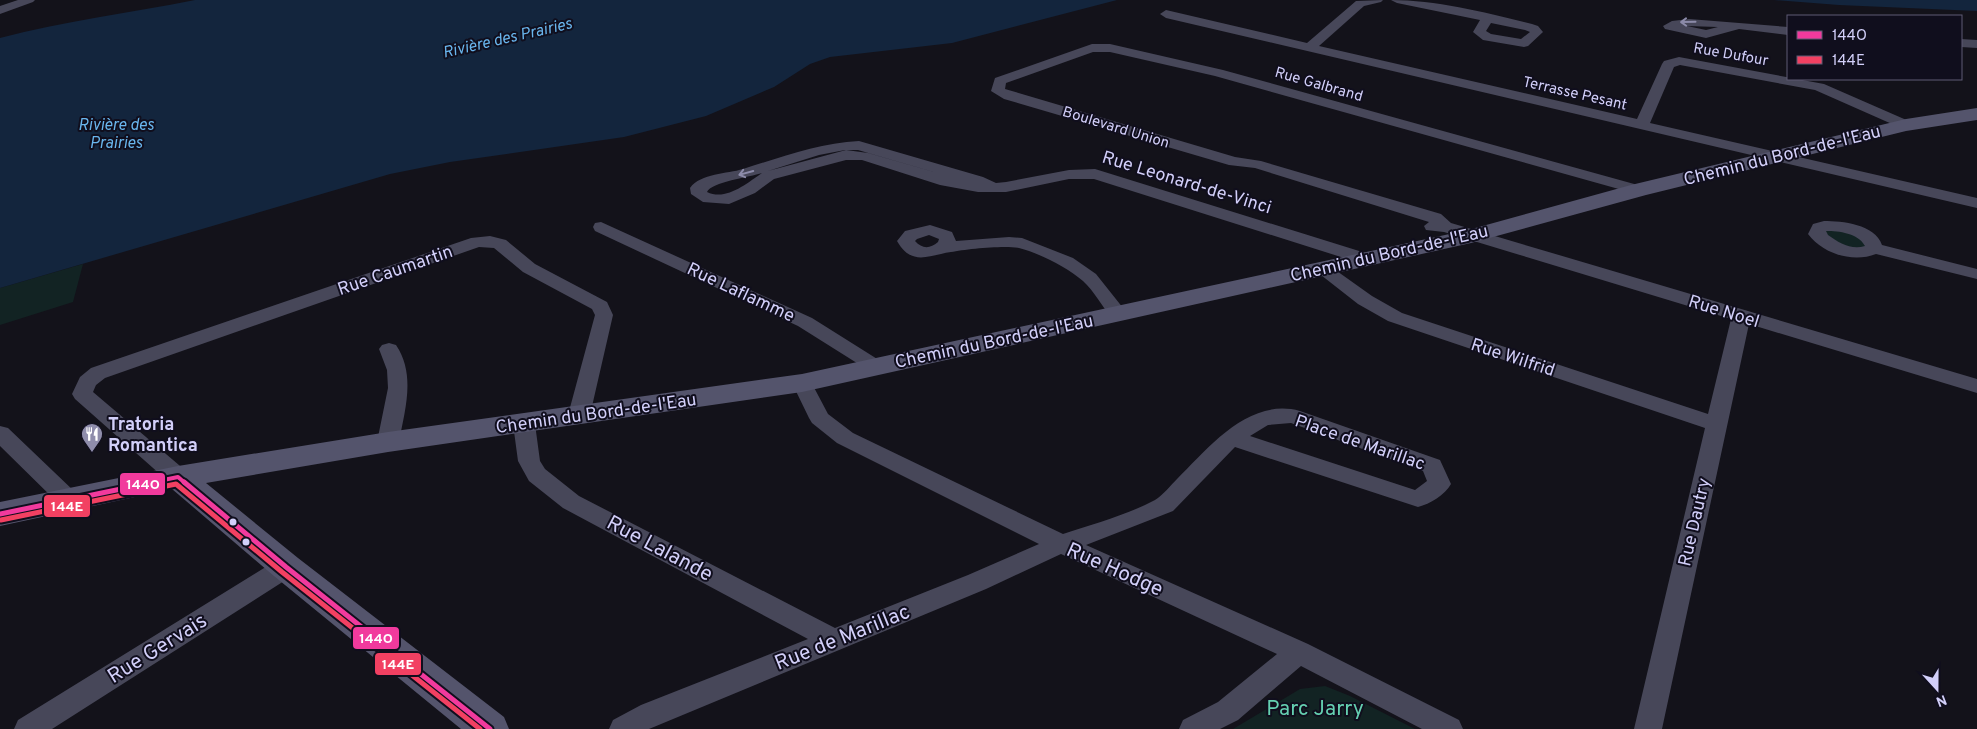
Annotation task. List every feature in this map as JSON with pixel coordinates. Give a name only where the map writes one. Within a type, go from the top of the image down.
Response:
[{"type":"street","points":[[0,10],[29,0]]},
{"type":"street","points":[[1310,48],[1360,3],[1377,0]]},
{"type":"street","points":[[1398,0],[1488,18]]},
{"type":"street","name":"Terrasse Pesant","points":[[1166,14],[1977,203]]},
{"type":"street","points":[[1737,26],[1787,31]]},
{"type":"street","points":[[1962,43],[1977,44]]},
{"type":"street","name":"Rue Galbrand","points":[[998,91],[1000,81],[1092,48],[1110,48],[1218,73],[1639,190]]},
{"type":"street","name":"Rue Dufour","points":[[1642,125],[1669,64],[1679,61],[1697,62],[1819,87],[1906,126]]},
{"type":"street","name":"Boulevard Union","points":[[998,91],[1234,162],[1249,172],[1471,236]]},
{"type":"street","name":"Chemin du Bord-de-l'Eau","points":[[0,514],[178,477],[388,442],[802,383],[1471,236],[1639,190],[1906,126],[1977,114]]},
{"type":"street","name":"Rue Leonard-de-Vinci","points":[[846,150],[768,176],[749,190],[729,199],[709,199],[700,194],[698,188],[707,182],[846,150],[969,187],[994,188],[1016,186],[1067,173],[1080,172],[1095,174],[1366,259]]},
{"type":"street","name":"Rue Laflamme","points":[[600,227],[805,322],[875,366]]},
{"type":"street","name":"Rue Noel","points":[[1471,236],[1977,386]]},
{"type":"street","name":"Rue Caumartin","points":[[178,477],[82,394],[87,382],[98,373],[477,242],[490,241],[500,244],[529,268],[600,306],[604,315],[579,415]]},
{"type":"street","points":[[944,247],[1009,242],[1022,243],[1067,262],[1090,278],[1118,313]]},
{"type":"street","points":[[1874,248],[1977,274]]},
{"type":"street","name":"Rue Wilfrid","points":[[1321,268],[1365,300],[1395,317],[1716,424]]},
{"type":"street","name":"Rue Dautry","points":[[1648,729],[1740,316]]},
{"type":"street","points":[[388,442],[398,388],[397,370],[389,349]]},
{"type":"street","name":"Rue Hodge","points":[[802,383],[820,418],[845,438],[1060,544],[1299,652],[1449,729]]},
{"type":"street","name":"Place de Marillac","points":[[1060,544],[1111,527],[1165,505],[1230,438],[1263,418],[1293,416],[1432,466],[1440,484],[1418,500],[1230,438]]},
{"type":"street","name":"Rue Lalande","points":[[524,424],[529,461],[537,476],[572,502],[834,640]]},
{"type":"street","points":[[0,433],[68,499]]},
{"type":"street","points":[[178,477],[286,567],[490,729]]},
{"type":"street","name":"Rue de Marillac","points":[[623,729],[651,714],[977,582],[1060,544]]},
{"type":"street","name":"Rue Gervais","points":[[35,727],[286,567]]},
{"type":"street","points":[[1193,729],[1228,711],[1299,652]]},
{"type":"green space","points":[[1841,227],[1874,246],[1841,249],[1819,228]]},
{"type":"green space","points":[[83,264],[73,302],[0,325],[0,288]]},
{"type":"green space","name":"Parc Jarry","points":[[1325,686],[1350,696],[1415,729],[1233,729],[1300,689]]},
{"type":"water","name":"Rivière des Prairies","points":[[195,0],[1117,0],[952,43],[830,57],[810,64],[774,87],[706,116],[624,137],[450,162],[390,174],[0,288],[0,38],[73,22]]},
{"type":"water","points":[[1774,0],[1977,0],[1977,11],[1839,5]]},
{"type":"transit line","name":"144O","points":[[0,514],[178,477],[286,567],[490,729]]},
{"type":"transit line","name":"144E","points":[[1,520],[176,484],[282,572],[480,729]]},
{"type":"place","name":"Tratoria Romantica","points":[[92,453]]}]
